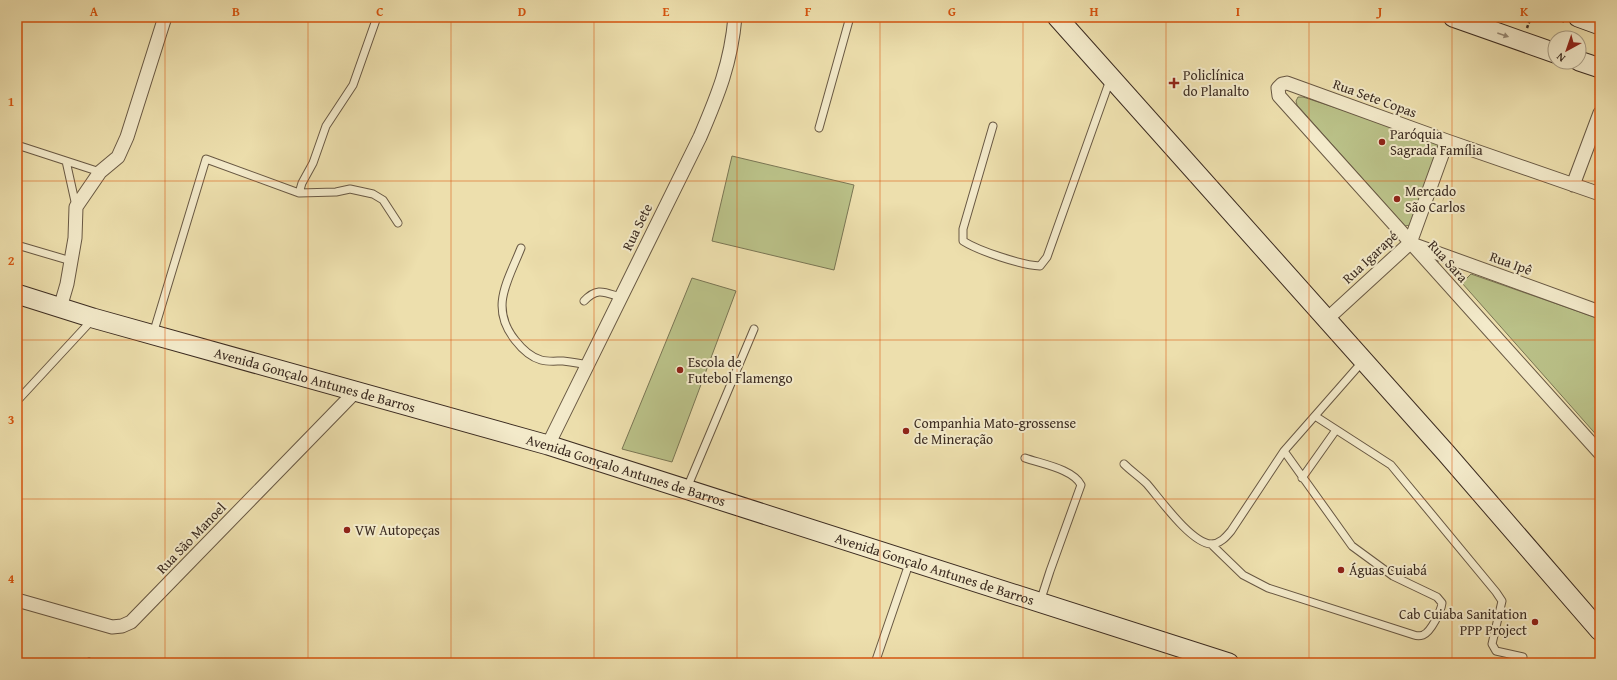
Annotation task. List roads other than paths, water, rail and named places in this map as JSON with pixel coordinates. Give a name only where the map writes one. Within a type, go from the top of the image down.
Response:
[{"type":"street","points":[[60,308],[67,284],[75,238],[76,206],[100,172],[118,156],[127,137],[165,17]]},
{"type":"street","name":"Rua Sete","points":[[548,445],[700,137],[719,92],[728,64],[735,17]]},
{"type":"street","points":[[1057,17],[1326,320],[1446,452],[1600,631]]},
{"type":"street","points":[[1453,17],[1547,50]]},
{"type":"street","points":[[1578,17],[1600,25]]},
{"type":"street","points":[[1587,64],[1600,68]]},
{"type":"street","name":"Rua Sete Copas","points":[[1278,88],[1282,84],[1287,83],[1447,142],[1600,194]]},
{"type":"street","name":"Rua Sara","points":[[1278,88],[1279,96],[1600,453]]},
{"type":"street","points":[[1572,184],[1600,113]]},
{"type":"street","name":"Rua Igarapé","points":[[1326,320],[1410,243],[1447,142]]},
{"type":"street","name":"Rua Ipê","points":[[1410,243],[1600,312]]},
{"type":"street","name":"Avenida Gonçalo Antunes de Barros","points":[[17,294],[93,318],[548,445],[1040,602],[1209,660],[1229,663]]},
{"type":"street","name":"Rua São Manoel","points":[[17,600],[112,627],[122,626],[131,622],[356,391]]},
{"type":"lane","points":[[299,193],[302,183],[313,163],[326,126],[353,85],[377,17]]},
{"type":"lane","points":[[819,128],[850,17]]},
{"type":"lane","points":[[993,126],[963,229],[964,241],[979,249],[1029,265],[1040,266],[1047,256],[1111,78]]},
{"type":"lane","points":[[17,145],[100,172]]},
{"type":"lane","points":[[153,335],[206,159],[299,193],[350,190],[373,194],[383,200],[398,223]]},
{"type":"lane","points":[[66,162],[76,206]]},
{"type":"lane","points":[[17,245],[71,261]]},
{"type":"lane","points":[[521,248],[502,294],[501,307],[508,331],[522,348],[532,356],[542,361],[587,365]]},
{"type":"lane","points":[[584,301],[590,294],[600,291],[620,298]]},
{"type":"lane","points":[[17,401],[93,318]]},
{"type":"lane","points":[[686,489],[754,330]]},
{"type":"lane","points":[[1211,544],[1223,540],[1231,531],[1284,451],[1363,361]]},
{"type":"lane","points":[[1315,416],[1391,465],[1502,601],[1492,644],[1496,651],[1523,657]]},
{"type":"lane","points":[[1302,478],[1336,430]]},
{"type":"lane","points":[[1124,464],[1146,483],[1168,510],[1195,538],[1211,544],[1242,575],[1268,588],[1414,635],[1422,636],[1428,632],[1442,609],[1442,603],[1437,597],[1393,576],[1352,546],[1284,451]]},
{"type":"lane","points":[[1025,458],[1070,473],[1078,478],[1081,485],[1040,602]]},
{"type":"lane","points":[[875,663],[910,561]]},
{"type":"waterway","points":[[88,663],[89,659]]},
{"type":"place","name":"Policlínica do Planalto","points":[[1174,83]]},
{"type":"place","name":"Paróquia Sagrada Família","points":[[1382,142]]},
{"type":"place","name":"Mercado São Carlos","points":[[1397,199]]},
{"type":"place","name":"Escola de Futebol Flamengo","points":[[680,370]]},
{"type":"place","name":"Companhia Mato-grossense de Mineração","points":[[906,431]]},
{"type":"place","name":"VW Autopeças","points":[[347,530]]},
{"type":"place","name":"Águas Cuiabá","points":[[1341,570]]},
{"type":"place","name":"Cab Cuiaba Sanitation PPP Project","points":[[1535,622]]}]
